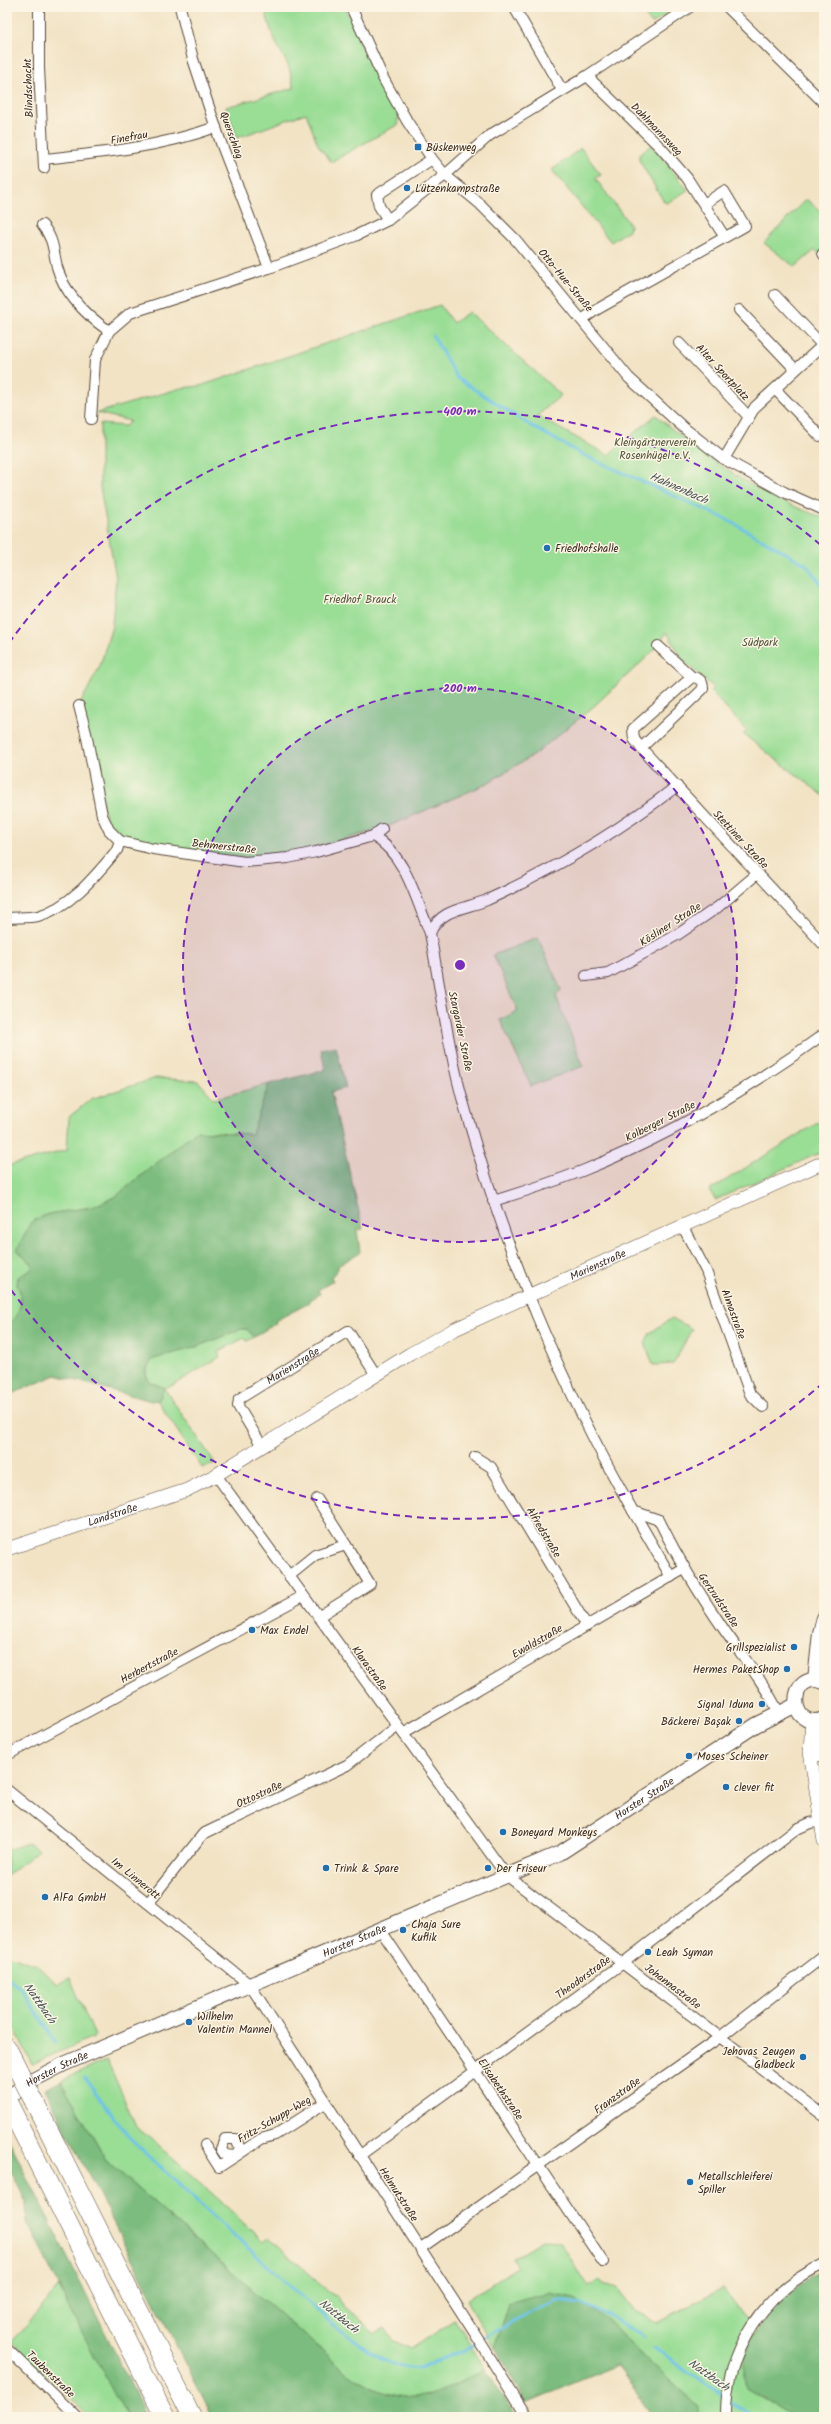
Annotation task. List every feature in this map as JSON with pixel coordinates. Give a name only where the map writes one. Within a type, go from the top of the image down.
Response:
[{"type":"highway","points":[[7,2048],[192,2417]]},
{"type":"highway","points":[[9,2105],[165,2417]]},
{"type":"main road","points":[[819,1720],[800,1713],[796,1705],[799,1689],[808,1682],[819,1681],[820,1633],[824,1618]]},
{"type":"main road","name":"Horster Straße","points":[[9,2105],[31,2081],[64,2064],[560,1852],[585,1838],[779,1713],[796,1705]]},
{"type":"street","name":"Blindschacht","points":[[39,7],[39,68],[44,163]]},
{"type":"street","name":"Querschlag","points":[[180,7],[221,143],[269,268]]},
{"type":"street","name":"Otto-Hue-Straße","points":[[351,7],[383,78],[407,121],[432,158],[445,175],[480,204],[515,239],[583,319],[629,378],[684,428],[724,458],[784,492],[824,510]]},
{"type":"street","points":[[514,7],[562,90]]},
{"type":"street","points":[[92,419],[95,360],[109,331],[130,313],[269,268],[355,236],[388,220],[445,175],[490,135],[587,76],[690,7]]},
{"type":"street","points":[[727,7],[824,103]]},
{"type":"street","name":"Dahlmannsweg","points":[[587,76],[661,148],[695,190],[724,236]]},
{"type":"street","name":"Finefrau","points":[[44,163],[155,144],[216,127]]},
{"type":"street","points":[[388,220],[380,206],[377,195],[432,158]]},
{"type":"street","points":[[583,319],[724,236],[745,226],[724,192],[704,204]]},
{"type":"street","points":[[42,225],[51,235],[57,268],[65,287],[78,305],[109,331]]},
{"type":"street","name":"Alter Sportplatz","points":[[724,458],[755,407],[823,345],[775,295]]},
{"type":"street","points":[[739,310],[795,369]]},
{"type":"street","name":"Alter Sportplatz","points":[[679,343],[749,417]]},
{"type":"street","points":[[775,389],[820,436]]},
{"type":"street","points":[[641,748],[704,689],[703,683],[698,678],[692,677],[658,646]]},
{"type":"street","name":"Stettiner Straße","points":[[692,677],[633,729],[634,739],[824,945]]},
{"type":"street","points":[[7,918],[37,916],[54,910],[71,899],[117,850],[120,841],[109,830],[102,815],[86,733],[79,706]]},
{"type":"street","points":[[430,933],[434,922],[443,916],[485,900],[548,870],[639,815],[677,786]]},
{"type":"street","name":"Behmerstraße","points":[[120,841],[153,849],[245,862],[295,857],[373,836],[382,829]]},
{"type":"street","points":[[373,836],[385,842],[398,857],[430,933]]},
{"type":"street","name":"Kösliner Straße","points":[[586,976],[608,973],[677,935],[718,907],[757,874]]},
{"type":"street","name":"Stargarder Straße","points":[[430,933],[446,1024],[466,1111],[493,1202],[530,1294]]},
{"type":"street","name":"Kolberger Straße","points":[[493,1202],[582,1171],[678,1127],[771,1072],[824,1034]]},
{"type":"street","name":"Marienstraße","points":[[216,1475],[376,1375],[455,1329],[824,1162]]},
{"type":"street","name":"Almastraße","points":[[682,1227],[706,1271],[750,1394],[763,1407]]},
{"type":"street","points":[[530,1294],[596,1445],[671,1577]]},
{"type":"street","name":"Marienstraße","points":[[262,1446],[237,1404],[239,1399],[245,1395],[348,1332],[376,1375]]},
{"type":"street","name":"Alfredstraße","points":[[475,1457],[491,1467],[587,1626]]},
{"type":"street","name":"Landstraße","points":[[7,1549],[187,1490],[216,1475]]},
{"type":"street","name":"Klarastraße","points":[[216,1475],[506,1875]]},
{"type":"street","points":[[317,1499],[370,1584],[318,1617]]},
{"type":"street","name":"Gertrudstraße","points":[[633,1510],[659,1520],[684,1569],[725,1632],[768,1689],[779,1713]]},
{"type":"street","points":[[289,1576],[315,1555],[346,1546]]},
{"type":"street","name":"Ewaldstraße","points":[[401,1730],[587,1626],[684,1569]]},
{"type":"street","name":"Herbertstraße","points":[[7,1755],[303,1596]]},
{"type":"street","points":[[819,1720],[810,1752],[824,1841]]},
{"type":"street","name":"Ottostraße","points":[[148,1903],[203,1834],[347,1765],[401,1730]]},
{"type":"street","name":"Im Linnerott","points":[[7,1790],[250,1985]]},
{"type":"street","name":"Theodorstraße","points":[[360,2156],[623,1963],[797,1829],[810,1822],[822,1821]]},
{"type":"street","name":"Johannastraße","points":[[506,1875],[824,2116]]},
{"type":"street","name":"Elisabethstraße","points":[[380,1929],[603,2262]]},
{"type":"street","name":"Franzstraße","points":[[421,2248],[539,2167],[720,2036],[824,1956]]},
{"type":"street","name":"Helmutstraße","points":[[250,1985],[325,2103],[421,2248],[527,2417]]},
{"type":"street","name":"Fritz-Schupp-Weg","points":[[205,2145],[219,2167],[261,2139],[275,2135],[325,2103]]},
{"type":"street","points":[[726,2416],[726,2396],[730,2378],[745,2336],[764,2310],[788,2285],[824,2264]]},
{"type":"street","name":"Taubenstraße","points":[[7,2349],[77,2417]]},
{"type":"green space","points":[[264,7],[345,7],[374,72],[400,119],[397,120],[399,124],[331,162],[318,145],[306,113],[237,138],[226,107],[294,88],[289,67],[273,37]]},
{"type":"green space","points":[[639,7],[677,7],[652,24]]},
{"type":"green space","points":[[651,145],[688,190],[667,203],[664,202],[639,160],[639,155]]},
{"type":"green space","points":[[581,148],[601,175],[595,178],[630,225],[629,230],[611,242],[552,170]]},
{"type":"green space","points":[[806,199],[824,214],[824,250],[819,254],[815,250],[795,267],[764,243]]},
{"type":"green space","name":"Friedhof Brauck","points":[[440,305],[453,323],[469,312],[561,395],[537,416],[608,455],[656,415],[694,447],[735,475],[778,499],[824,518],[824,796],[743,734],[747,731],[710,691],[714,688],[682,659],[667,632],[658,646],[593,707],[535,754],[484,785],[382,829],[265,861],[131,844],[109,830],[79,706],[100,666],[112,626],[116,578],[100,487],[100,424],[126,426],[130,421],[97,413],[181,388],[200,386]]},
{"type":"green space","points":[[538,938],[561,990],[556,996],[583,1066],[531,1086],[500,1020],[518,1011],[493,955]]},
{"type":"green space","points":[[336,1046],[346,1088],[331,1092],[363,1229],[357,1230],[360,1252],[338,1266],[338,1269],[331,1277],[333,1281],[318,1290],[320,1294],[308,1301],[309,1303],[275,1321],[276,1323],[254,1337],[247,1329],[241,1329],[196,1347],[153,1359],[146,1369],[146,1375],[150,1382],[164,1388],[159,1400],[151,1401],[56,1375],[7,1396],[7,1326],[15,1317],[20,1307],[21,1296],[17,1285],[18,1277],[31,1270],[32,1264],[17,1250],[31,1222],[48,1214],[92,1207],[115,1197],[196,1131],[252,1134],[269,1084],[325,1070],[321,1049]]},
{"type":"green space","points":[[156,1078],[198,1081],[214,1099],[269,1084],[252,1134],[196,1131],[115,1197],[92,1207],[48,1214],[31,1270],[18,1278],[17,1285],[21,1296],[20,1307],[15,1317],[7,1326],[7,1166],[67,1150],[69,1117],[91,1099]]},
{"type":"green space","points":[[824,1119],[824,1151],[715,1200],[710,1190]]},
{"type":"green space","points":[[672,1318],[692,1329],[673,1364],[653,1365],[645,1343],[650,1333]]},
{"type":"green space","points":[[241,1329],[247,1329],[254,1337],[247,1341],[244,1338],[218,1352],[220,1357],[173,1385],[164,1388],[150,1382],[146,1375],[146,1369],[153,1359],[196,1347]]},
{"type":"green space","points":[[164,1388],[215,1463],[202,1468],[157,1400]]},
{"type":"green space","points":[[28,1843],[38,1850],[7,1876],[7,1850]]},
{"type":"green space","points":[[7,1955],[36,1965],[57,1984],[70,1978],[95,2036],[32,2064],[7,2013]]},
{"type":"green space","points":[[107,2060],[136,2126],[225,2205],[263,2242],[270,2238],[375,2333],[384,2328],[392,2340],[411,2349],[455,2320],[485,2369],[448,2388],[432,2394],[416,2397],[401,2396],[385,2392],[367,2385],[347,2373],[107,2162],[61,2081]]},
{"type":"green space","points":[[61,2081],[107,2162],[347,2373],[367,2385],[385,2392],[401,2396],[416,2397],[432,2394],[448,2388],[485,2369],[515,2414],[507,2417],[213,2417],[45,2089]]},
{"type":"green space","points":[[7,2136],[147,2417],[127,2417],[88,2344],[27,2222],[26,2202],[7,2163]]},
{"type":"green space","points":[[542,2240],[560,2241],[581,2277],[589,2286],[597,2280],[618,2290],[633,2310],[656,2322],[723,2289],[755,2331],[744,2363],[747,2389],[795,2417],[697,2417],[698,2407],[635,2349],[606,2319],[509,2304],[495,2348],[467,2300],[517,2267],[512,2258]]},
{"type":"green space","points":[[824,2269],[824,2417],[795,2417],[747,2389],[744,2364],[747,2350],[753,2336],[774,2309],[786,2296],[812,2276]]},
{"type":"green space","points":[[59,2287],[127,2417],[89,2417],[12,2342]]},
{"type":"green space","points":[[548,2293],[575,2298],[606,2319],[635,2349],[699,2407],[697,2417],[654,2417],[617,2365],[526,2403],[495,2348],[509,2304]]},
{"type":"waterway","name":"Hahnenbach","points":[[433,336],[457,378],[528,424],[581,454],[728,520],[807,565],[824,588]]},
{"type":"waterway","name":"Nattbach","points":[[7,1977],[21,1989],[56,2042]]},
{"type":"waterway","name":"Nattbach","points":[[85,2078],[127,2135],[197,2202],[329,2321],[371,2353],[396,2365],[419,2368],[465,2350],[515,2320],[557,2300],[581,2303],[608,2315],[644,2337]]},
{"type":"waterway","name":"Nattbach","points":[[655,2348],[725,2398]]},
{"type":"waterway","name":"Nattbach","points":[[730,2401],[754,2417]]},
{"type":"place","name":"Büskenweg","points":[[418,147]]},
{"type":"place","name":"Lützenkampstraße","points":[[407,188]]},
{"type":"place","name":"Friedhofshalle","points":[[547,548]]},
{"type":"place","name":"Max Endel","points":[[252,1630]]},
{"type":"place","name":"Grillspezialist","points":[[794,1647]]},
{"type":"place","name":"Hermes PaketShop","points":[[787,1669]]},
{"type":"place","name":"Signal Iduna","points":[[762,1704]]},
{"type":"place","name":"Bäckerei Başak","points":[[739,1721]]},
{"type":"place","name":"Moses Scheiner","points":[[689,1756]]},
{"type":"place","name":"clever fit","points":[[726,1787]]},
{"type":"place","name":"Boneyard Monkeys","points":[[503,1832]]},
{"type":"place","name":"Trink & Spare","points":[[326,1868]]},
{"type":"place","name":"Der Friseur","points":[[488,1868]]},
{"type":"place","name":"AlFa GmbH","points":[[45,1897]]},
{"type":"place","name":"Chaja Sure Kuflik","points":[[403,1930]]},
{"type":"place","name":"Leah Syman","points":[[648,1952]]},
{"type":"place","name":"Wilhelm Valentin Mannel","points":[[189,2022]]},
{"type":"place","name":"Jehovas Zeugen Gladbeck","points":[[803,2057]]},
{"type":"place","name":"Metallschleiferei Spiller","points":[[690,2182]]},
{"type":"park label","name":"Kleingärtnerverein Rosenhügel e.V.","points":[[655,448]]},
{"type":"park label","name":"Südpark","points":[[760,642]]}]
